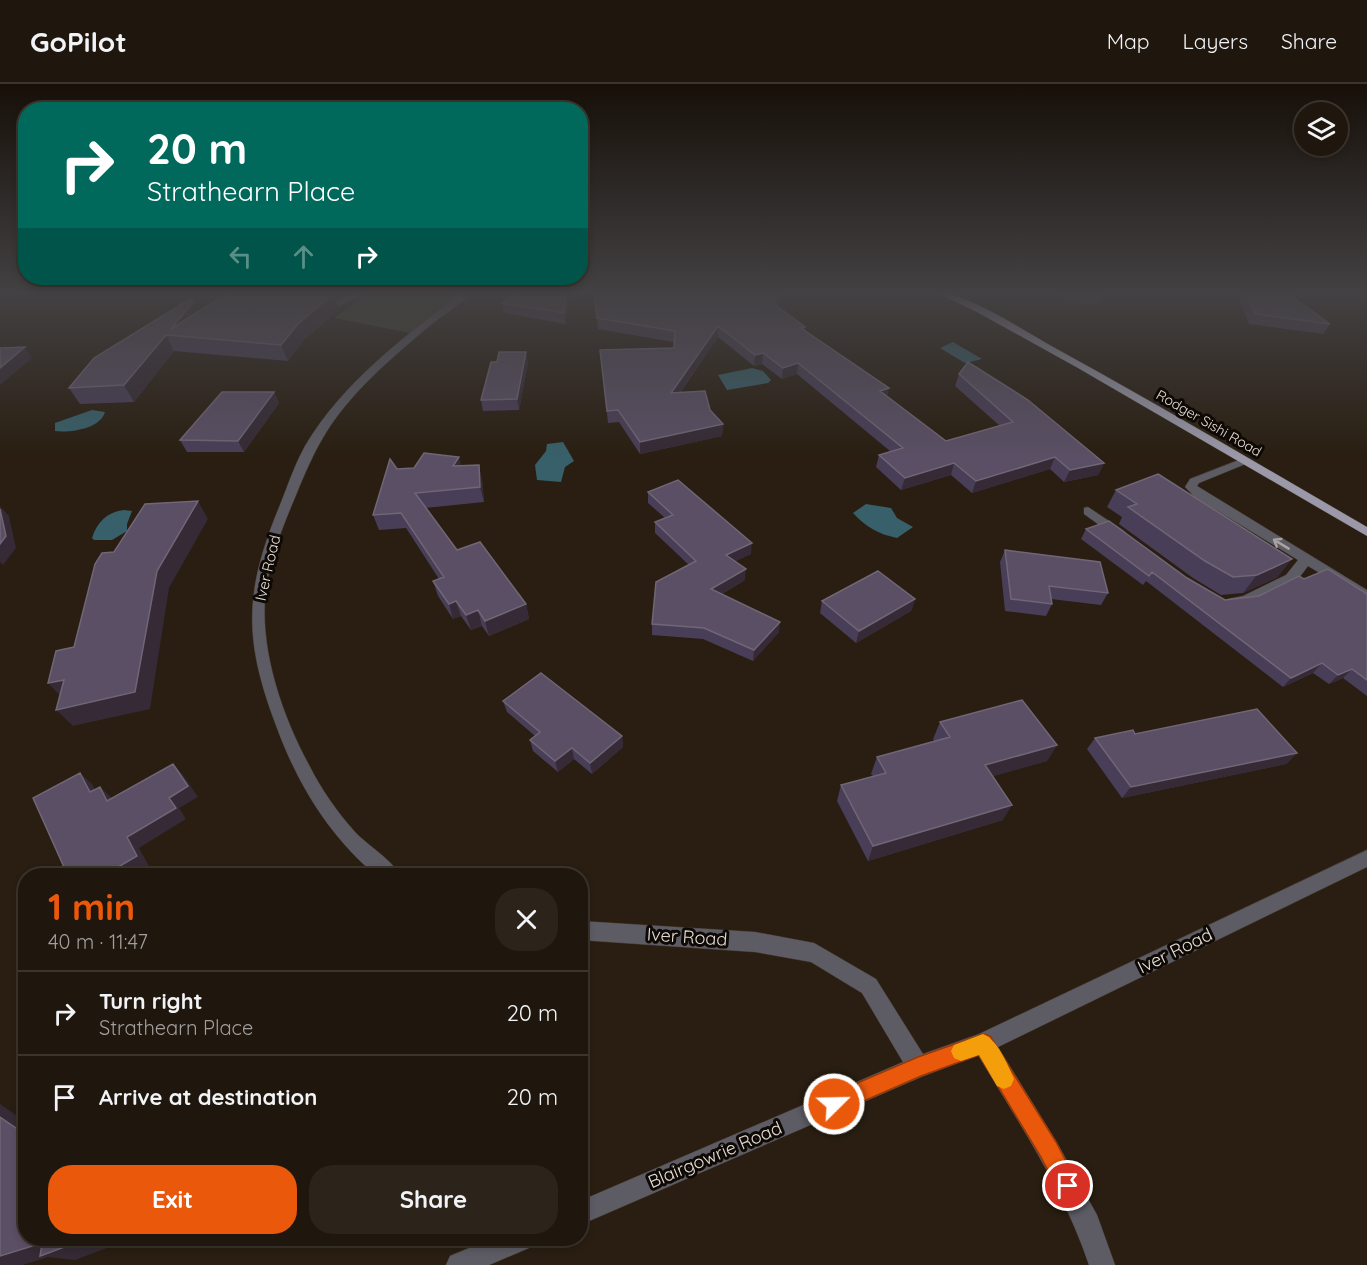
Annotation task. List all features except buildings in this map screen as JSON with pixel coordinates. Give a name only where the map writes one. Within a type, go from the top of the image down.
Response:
[{"type":"main road","name":"Rodger Sishi Road","points":[[1046,347],[1367,532]]},
{"type":"street","name":"Iver Road","points":[[380,868],[340,829],[323,805],[284,730],[265,665],[258,616],[262,586],[276,529],[310,447],[332,415],[378,366],[400,347]]},
{"type":"street","points":[[1244,460],[1194,482],[1191,487],[1198,494],[1367,596]]},
{"type":"street","points":[[1088,511],[1133,544]]},
{"type":"street","points":[[1218,602],[1246,600],[1280,584],[1291,578],[1306,559]]},
{"type":"street","name":"Iver Road","points":[[983,1043],[1367,858]]},
{"type":"street","name":"Iver Road","points":[[588,931],[755,942],[813,953],[869,986],[918,1067]]},
{"type":"street","points":[[983,1043],[1063,1177],[1088,1224],[1102,1265]]},
{"type":"street","name":"Blairgowrie Road","points":[[588,1210],[918,1067],[983,1043]]},
{"type":"street","points":[[459,1265],[504,1246]]},
{"type":"water","points":[[962,347],[982,359],[965,363],[940,348]]},
{"type":"water","points":[[752,368],[763,371],[771,380],[768,383],[727,390],[718,375]]},
{"type":"water","points":[[92,410],[105,412],[102,418],[91,426],[84,429],[55,431],[55,423]]},
{"type":"water","points":[[563,442],[574,461],[565,467],[561,482],[537,480],[535,465],[546,451],[547,444]]},
{"type":"water","points":[[866,504],[891,508],[897,518],[913,527],[897,538],[878,532],[853,513]]},
{"type":"water","points":[[124,510],[132,511],[127,531],[112,540],[92,538],[104,519]]},
{"type":"slow traffic","points":[[961,1051],[983,1043],[1004,1079]]},
{"type":"route","points":[[834,1104],[918,1067],[983,1043],[1068,1186]]}]
